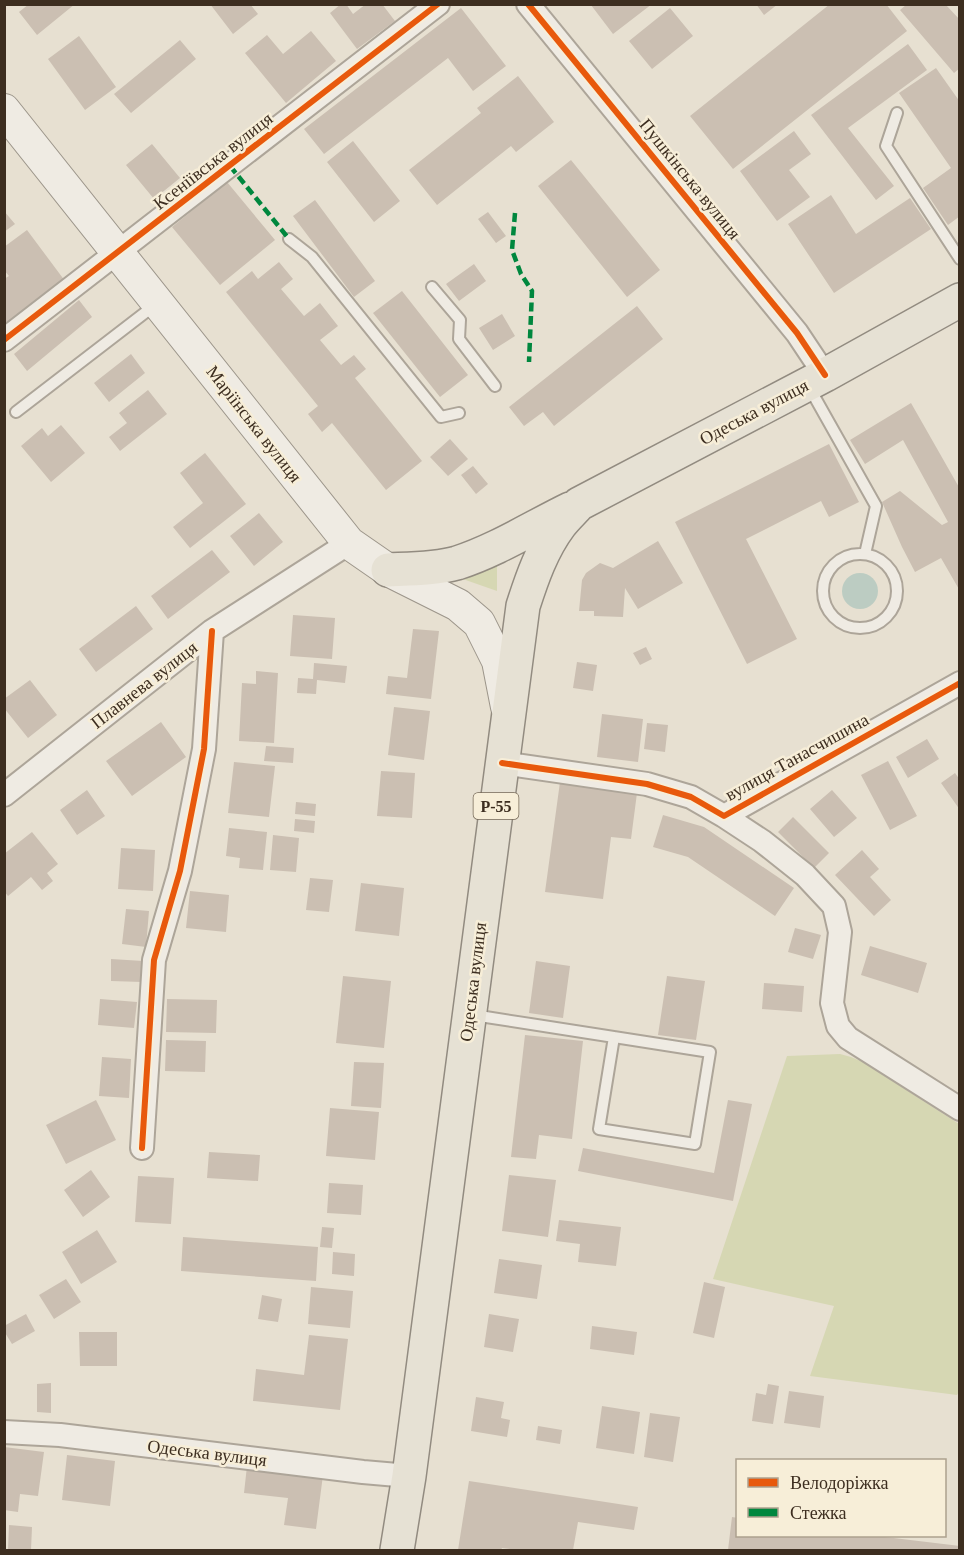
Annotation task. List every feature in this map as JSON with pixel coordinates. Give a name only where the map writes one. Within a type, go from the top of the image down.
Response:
[{"type":"main road","name":"Маріїнська вулиця","points":[[4,110],[349,543],[388,570],[458,605],[479,623],[498,662],[508,714]]},
{"type":"main road","name":"Одеська вулиця","points":[[388,570],[456,563],[504,543],[816,379],[960,300]]},
{"type":"main road","name":"Одеська вулиця","points":[[397,1551],[409,1476],[523,606],[547,546],[560,524],[579,504]]},
{"type":"street","name":"Ксеніївська вулиця","points":[[4,340],[438,4]]},
{"type":"street","name":"Пушкінська вулиця","points":[[528,4],[798,333],[816,379]]},
{"type":"street","name":"Плавнева вулиця","points":[[4,795],[212,632],[349,543]]},
{"type":"street","points":[[142,1148],[154,960],[180,871],[204,748],[212,632]]},
{"type":"street","name":"вулиця Танасчишина","points":[[502,763],[647,784],[691,797],[724,816],[960,683]]},
{"type":"street","points":[[724,816],[762,841],[806,875],[834,906],[840,932],[832,1003],[838,1026],[848,1038],[960,1109]]},
{"type":"street","name":"Одеська вулиця","points":[[4,1432],[60,1435],[409,1476]]},
{"type":"lane","points":[[897,113],[886,146],[960,259]]},
{"type":"lane","points":[[289,239],[312,257],[441,417],[459,412]]},
{"type":"lane","points":[[432,287],[460,320],[459,339],[495,386]]},
{"type":"lane","points":[[16,412],[158,303]]},
{"type":"lane","points":[[816,379],[876,506],[865,555]]},
{"type":"lane","points":[[853,555],[865,555],[877,558],[887,565],[894,575],[897,586],[896,599],[885,620],[863,629],[839,622],[830,614],[823,591],[825,578],[831,567],[853,555]]},
{"type":"lane","points":[[469,1014],[710,1052],[695,1144],[599,1129],[614,1037]]},
{"type":"green space","points":[[497,558],[497,591],[457,577]]},
{"type":"green space","points":[[840,1054],[863,1062],[959,1124],[960,1390],[957,1395],[810,1376],[834,1306],[713,1279],[787,1056]]},
{"type":"shaded area","points":[[860,573],[873,578],[878,591],[873,604],[860,609],[847,604],[842,591],[847,578]]},
{"type":"building","points":[[29,4],[75,4],[37,35],[19,12]]},
{"type":"building","points":[[210,4],[250,4],[258,14],[233,34]]},
{"type":"building","points":[[341,4],[346,4],[353,14],[366,4],[382,4],[395,21],[357,49],[330,13]]},
{"type":"building","points":[[652,4],[613,34],[591,5]]},
{"type":"building","points":[[756,4],[778,4],[764,15]]},
{"type":"building","points":[[830,4],[886,4],[907,31],[733,169],[690,116]]},
{"type":"building","points":[[906,5],[946,5],[960,20],[960,68],[954,73],[900,10]]},
{"type":"building","points":[[461,8],[506,66],[473,91],[448,58],[324,154],[304,129]]},
{"type":"building","points":[[670,8],[693,36],[652,69],[629,41]]},
{"type":"building","points":[[311,31],[336,61],[286,103],[245,53],[267,35],[283,54]]},
{"type":"building","points":[[79,36],[116,87],[85,110],[48,59]]},
{"type":"building","points":[[180,40],[196,59],[131,113],[114,94]]},
{"type":"building","points":[[908,44],[927,70],[848,128],[894,186],[876,200],[811,115]]},
{"type":"building","points":[[936,68],[960,102],[960,216],[948,225],[923,188],[951,168],[899,93]]},
{"type":"building","points":[[518,76],[554,122],[516,152],[511,146],[437,205],[409,170],[481,113],[477,108]]},
{"type":"building","points":[[794,131],[811,154],[789,170],[810,197],[777,221],[740,171]]},
{"type":"building","points":[[353,141],[400,201],[374,222],[327,162]]},
{"type":"building","points":[[152,144],[180,178],[154,199],[126,165]]},
{"type":"building","points":[[571,160],[660,270],[627,297],[538,186]]},
{"type":"building","points":[[227,182],[275,240],[220,285],[172,227]]},
{"type":"building","points":[[831,195],[856,234],[910,198],[931,229],[834,293],[788,224]]},
{"type":"building","points":[[315,200],[375,281],[354,297],[293,216]]},
{"type":"building","points":[[4,211],[15,224],[4,232]]},
{"type":"building","points":[[488,212],[506,236],[496,243],[478,219]]},
{"type":"building","points":[[27,230],[65,281],[4,327],[4,279],[9,276],[4,270],[4,247]]},
{"type":"building","points":[[279,262],[293,279],[281,289],[304,316],[320,303],[338,326],[320,340],[341,365],[354,355],[366,369],[355,378],[422,461],[386,490],[332,423],[322,432],[308,414],[318,406],[226,292],[252,271],[258,279]]},
{"type":"building","points":[[474,264],[486,281],[459,301],[446,284]]},
{"type":"building","points":[[402,291],[468,375],[440,397],[373,313]]},
{"type":"building","points":[[79,300],[92,317],[27,371],[14,354]]},
{"type":"building","points":[[637,306],[663,339],[554,426],[543,412],[524,426],[509,407]]},
{"type":"building","points":[[502,314],[515,336],[493,350],[479,328]]},
{"type":"building","points":[[131,354],[145,373],[109,402],[94,383]]},
{"type":"building","points":[[148,390],[167,414],[120,451],[109,437],[127,423],[119,413]]},
{"type":"building","points":[[911,403],[960,489],[960,591],[941,558],[915,572],[882,502],[900,491],[942,525],[948,522],[903,440],[865,464],[850,440]]},
{"type":"building","points":[[61,425],[85,453],[51,482],[21,446],[42,428],[48,436]]},
{"type":"building","points":[[450,439],[468,459],[448,476],[430,457]]},
{"type":"building","points":[[829,444],[859,502],[829,517],[821,501],[746,539],[797,639],[747,664],[675,522]]},
{"type":"building","points":[[205,453],[246,504],[190,548],[173,527],[203,503],[180,473]]},
{"type":"building","points":[[473,466],[488,484],[476,494],[461,475]]},
{"type":"building","points":[[259,513],[283,542],[254,566],[230,536]]},
{"type":"building","points":[[658,541],[683,583],[638,609],[625,588],[623,617],[594,616],[594,611],[579,611],[582,580],[586,573],[600,563],[613,568]]},
{"type":"building","points":[[212,550],[230,572],[168,619],[151,596]]},
{"type":"building","points":[[136,606],[153,629],[96,672],[79,649]]},
{"type":"building","points":[[293,615],[335,618],[332,659],[290,656]]},
{"type":"building","points":[[413,629],[439,631],[431,699],[386,694],[388,676],[407,678]]},
{"type":"building","points":[[646,647],[652,659],[640,665],[633,653]]},
{"type":"building","points":[[577,662],[597,665],[593,691],[573,688]]},
{"type":"building","points":[[314,663],[347,666],[345,683],[317,680],[316,694],[297,693],[298,678],[313,679]]},
{"type":"building","points":[[256,671],[278,673],[274,743],[239,741],[242,683],[256,684]]},
{"type":"building","points":[[30,680],[57,715],[28,738],[4,708],[4,699]]},
{"type":"building","points":[[394,707],[430,711],[424,760],[388,755]]},
{"type":"building","points":[[602,714],[643,719],[638,762],[597,757]]},
{"type":"building","points":[[161,722],[186,757],[132,796],[106,761]]},
{"type":"building","points":[[647,723],[668,725],[665,752],[644,749]]},
{"type":"building","points":[[927,739],[939,759],[908,778],[896,757]]},
{"type":"building","points":[[266,746],[294,748],[293,763],[264,761]]},
{"type":"building","points":[[888,761],[917,816],[890,830],[861,775]]},
{"type":"building","points":[[234,762],[275,766],[269,817],[228,813]]},
{"type":"building","points":[[381,771],[415,773],[412,818],[377,816]]},
{"type":"building","points":[[955,773],[960,780],[960,810],[941,783]]},
{"type":"building","points":[[560,782],[637,793],[631,839],[611,837],[603,899],[545,892]]},
{"type":"building","points":[[87,790],[105,816],[77,835],[60,810]]},
{"type":"building","points":[[832,790],[857,818],[834,837],[810,809]]},
{"type":"building","points":[[296,802],[316,804],[315,816],[295,814]]},
{"type":"building","points":[[663,815],[704,827],[794,888],[775,916],[688,857],[653,847]]},
{"type":"building","points":[[793,817],[829,853],[814,868],[778,832]]},
{"type":"building","points":[[295,819],[315,821],[314,833],[294,831]]},
{"type":"building","points":[[229,828],[267,832],[263,870],[239,868],[240,858],[226,856]]},
{"type":"building","points":[[32,832],[58,864],[47,873],[53,881],[42,890],[31,877],[8,896],[4,891],[4,854]]},
{"type":"building","points":[[273,835],[299,838],[296,872],[270,870]]},
{"type":"building","points":[[121,848],[155,850],[153,891],[118,889]]},
{"type":"building","points":[[862,850],[879,869],[870,877],[891,900],[874,916],[835,875]]},
{"type":"building","points":[[310,878],[333,880],[329,912],[306,910]]},
{"type":"building","points":[[361,883],[404,888],[399,936],[355,931]]},
{"type":"building","points":[[190,891],[229,895],[226,932],[186,928]]},
{"type":"building","points":[[126,909],[149,911],[146,947],[122,944]]},
{"type":"building","points":[[795,928],[821,935],[813,959],[788,952]]},
{"type":"building","points":[[870,946],[927,963],[918,993],[861,975]]},
{"type":"building","points":[[111,959],[143,961],[142,982],[111,981]]},
{"type":"building","points":[[536,961],[570,966],[563,1018],[529,1013]]},
{"type":"building","points":[[343,976],[391,981],[384,1048],[336,1043]]},
{"type":"building","points":[[667,976],[705,981],[696,1040],[658,1035]]},
{"type":"building","points":[[764,983],[804,986],[802,1012],[762,1009]]},
{"type":"building","points":[[100,999],[137,1002],[134,1028],[98,1025]]},
{"type":"building","points":[[167,999],[217,1000],[216,1033],[166,1032]]},
{"type":"building","points":[[525,1035],[583,1041],[572,1139],[539,1135],[536,1159],[511,1157]]},
{"type":"building","points":[[166,1040],[206,1041],[205,1072],[165,1071]]},
{"type":"building","points":[[102,1057],[131,1059],[129,1098],[99,1096]]},
{"type":"building","points":[[354,1062],[384,1063],[381,1108],[351,1106]]},
{"type":"building","points":[[96,1100],[116,1140],[66,1164],[46,1125]]},
{"type":"building","points":[[728,1100],[752,1104],[733,1201],[578,1171],[583,1148],[714,1173]]},
{"type":"building","points":[[330,1108],[379,1112],[375,1160],[326,1156]]},
{"type":"building","points":[[209,1152],[260,1155],[258,1181],[207,1178]]},
{"type":"building","points":[[91,1170],[110,1197],[83,1217],[64,1190]]},
{"type":"building","points":[[509,1175],[556,1180],[548,1237],[502,1231]]},
{"type":"building","points":[[138,1176],[174,1178],[171,1224],[135,1222]]},
{"type":"building","points":[[329,1183],[363,1185],[361,1215],[327,1213]]},
{"type":"building","points":[[559,1220],[621,1227],[616,1266],[578,1262],[580,1244],[556,1241]]},
{"type":"building","points":[[322,1227],[334,1228],[332,1248],[320,1247]]},
{"type":"building","points":[[97,1230],[117,1262],[81,1284],[62,1252]]},
{"type":"building","points":[[183,1237],[318,1247],[316,1281],[181,1271]]},
{"type":"building","points":[[333,1252],[355,1254],[354,1276],[332,1274]]},
{"type":"building","points":[[499,1259],[542,1265],[537,1299],[494,1293]]},
{"type":"building","points":[[66,1279],[81,1302],[54,1319],[39,1295]]},
{"type":"building","points":[[704,1282],[725,1287],[714,1338],[693,1333]]},
{"type":"building","points":[[311,1287],[353,1291],[350,1328],[308,1324]]},
{"type":"building","points":[[262,1295],[282,1299],[278,1322],[258,1319]]},
{"type":"building","points":[[26,1314],[35,1331],[12,1344],[4,1331],[4,1326]]},
{"type":"building","points":[[489,1314],[519,1319],[513,1352],[484,1347]]},
{"type":"building","points":[[592,1326],[637,1332],[634,1355],[590,1349]]},
{"type":"building","points":[[79,1332],[117,1332],[117,1366],[80,1366]]},
{"type":"building","points":[[309,1335],[348,1339],[340,1410],[253,1401],[256,1369],[304,1375]]},
{"type":"building","points":[[51,1383],[51,1413],[37,1412],[37,1384]]},
{"type":"building","points":[[768,1384],[779,1386],[773,1424],[752,1421],[756,1393],[766,1395]]},
{"type":"building","points":[[789,1391],[824,1396],[820,1428],[784,1423]]},
{"type":"building","points":[[476,1397],[504,1402],[501,1418],[510,1420],[507,1437],[471,1431]]},
{"type":"building","points":[[602,1406],[640,1412],[634,1454],[596,1448]]},
{"type":"building","points":[[650,1413],[680,1417],[673,1462],[644,1457]]},
{"type":"building","points":[[538,1426],[562,1430],[560,1444],[536,1440]]},
{"type":"building","points":[[4,1447],[44,1452],[38,1496],[20,1494],[18,1512],[4,1510]]},
{"type":"building","points":[[67,1455],[115,1461],[110,1506],[62,1500]]},
{"type":"building","points":[[247,1466],[323,1475],[316,1529],[284,1525],[288,1498],[244,1493]]},
{"type":"building","points":[[469,1481],[638,1507],[634,1530],[578,1522],[573,1550],[502,1548],[501,1550],[458,1550]]},
{"type":"building","points":[[732,1517],[736,1518],[736,1537],[885,1537],[960,1546],[960,1550],[728,1550]]},
{"type":"building","points":[[9,1525],[32,1527],[31,1550],[8,1550]]},
{"type":"marked path","points":[[230,166],[289,239]]},
{"type":"marked path","points":[[515,213],[512,250],[521,274],[532,291],[529,362]]},
{"type":"cycle path","points":[[4,340],[438,4]]},
{"type":"cycle path","points":[[528,4],[797,333],[825,375]]},
{"type":"cycle path","points":[[142,1148],[154,960],[180,871],[204,749],[212,631]]},
{"type":"cycle path","points":[[502,763],[647,784],[691,797],[724,816],[960,683]]}]
